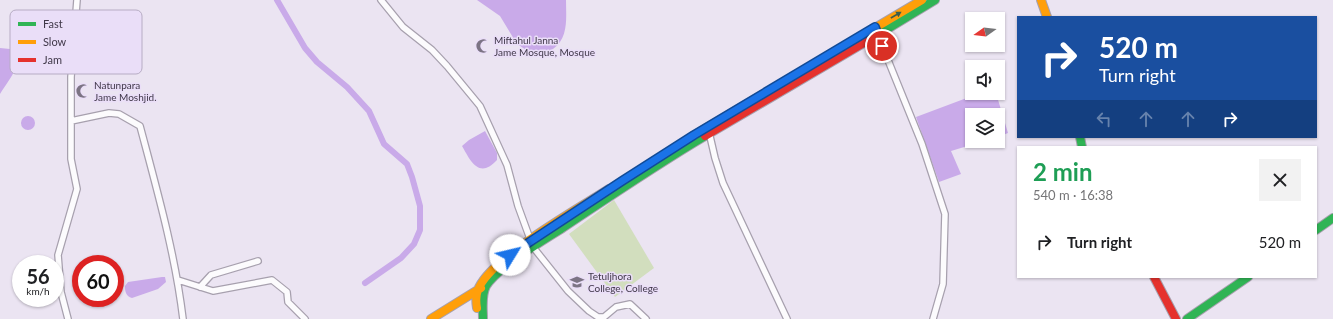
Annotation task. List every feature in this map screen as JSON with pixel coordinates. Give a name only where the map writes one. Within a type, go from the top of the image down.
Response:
[{"type":"main road","points":[[876,31],[922,0]]},
{"type":"main road","points":[[477,319],[482,287],[490,272],[531,244],[708,131],[876,31],[935,0]]},
{"type":"main road","points":[[1041,0],[1047,16]]},
{"type":"main road","points":[[1317,229],[1333,218]]},
{"type":"main road","points":[[1155,278],[1176,319]]},
{"type":"main road","points":[[1187,319],[1247,278]]},
{"type":"main road","points":[[431,319],[482,287]]},
{"type":"main road","points":[[482,287],[483,319]]},
{"type":"street","points":[[76,10],[77,0]]},
{"type":"street","points":[[381,0],[403,27],[432,50],[447,66],[483,110],[507,165],[518,206],[531,244],[568,291],[598,317],[604,317],[616,308],[630,304],[646,319]]},
{"type":"street","points":[[876,31],[922,144],[945,214],[943,284],[933,319]]},
{"type":"street","points":[[68,319],[60,292],[58,255],[77,189],[71,158],[72,74]]},
{"type":"street","points":[[71,121],[109,114],[119,114],[140,126],[162,205],[178,280],[183,319]]},
{"type":"street","points":[[708,131],[723,184],[787,319]]},
{"type":"street","points":[[200,287],[211,275],[258,261]]},
{"type":"street","points":[[178,280],[213,291],[225,290],[272,280],[287,292],[288,302],[305,319]]},
{"type":"green space","points":[[614,200],[654,268],[615,297],[569,234]]},
{"type":"shaded area","points":[[477,0],[566,0],[566,27],[562,39],[553,49],[534,55],[517,44],[500,16]]},
{"type":"shaded area","points":[[0,48],[10,49],[10,74],[13,74],[0,94]]},
{"type":"shaded area","points":[[965,99],[965,100],[998,100],[1000,108],[965,108],[965,147],[951,151],[961,174],[939,182],[916,117]]},
{"type":"shaded area","points":[[28,116],[33,118],[35,123],[33,128],[28,130],[23,128],[21,123],[23,118]]},
{"type":"shaded area","points":[[1005,123],[1008,133],[1005,134]]},
{"type":"shaded area","points":[[485,131],[497,153],[497,160],[491,166],[480,168],[472,162],[462,146],[469,140]]},
{"type":"shaded area","points":[[165,277],[166,282],[158,289],[132,298],[126,294],[125,286],[128,282]]},
{"type":"waterway","points":[[277,0],[305,48],[317,62],[347,87],[369,111],[384,144],[407,164],[412,177],[420,206],[420,230],[414,244],[401,258],[365,283]]},
{"type":"traffic: fast","points":[[879,34],[935,0]]},
{"type":"traffic: fast","points":[[483,319],[484,290],[491,279],[499,271],[532,247],[705,136]]},
{"type":"traffic: fast","points":[[1080,138],[1082,146]]},
{"type":"traffic: fast","points":[[1317,229],[1333,218]]},
{"type":"traffic: fast","points":[[1187,319],[1247,278]]},
{"type":"traffic: slow","points":[[693,136],[922,0]]},
{"type":"traffic: slow","points":[[1041,0],[1047,16]]},
{"type":"traffic: slow","points":[[477,308],[476,299],[478,290],[486,277],[499,264],[536,235],[609,189]]},
{"type":"traffic: slow","points":[[431,319],[481,288]]},
{"type":"traffic: jam","points":[[705,136],[879,34]]},
{"type":"traffic: jam","points":[[1155,278],[1176,319]]},
{"type":"place","name":"Miftahul Janna Jame Mosque, Mosque","points":[[483,46]]},
{"type":"place","name":"Natunpara Jame Moshjid.","points":[[83,91]]},
{"type":"place","name":"Tetuljhora College, College","points":[[577,282]]},
{"type":"route","points":[[510,255],[694,135],[875,27],[882,46]]}]
